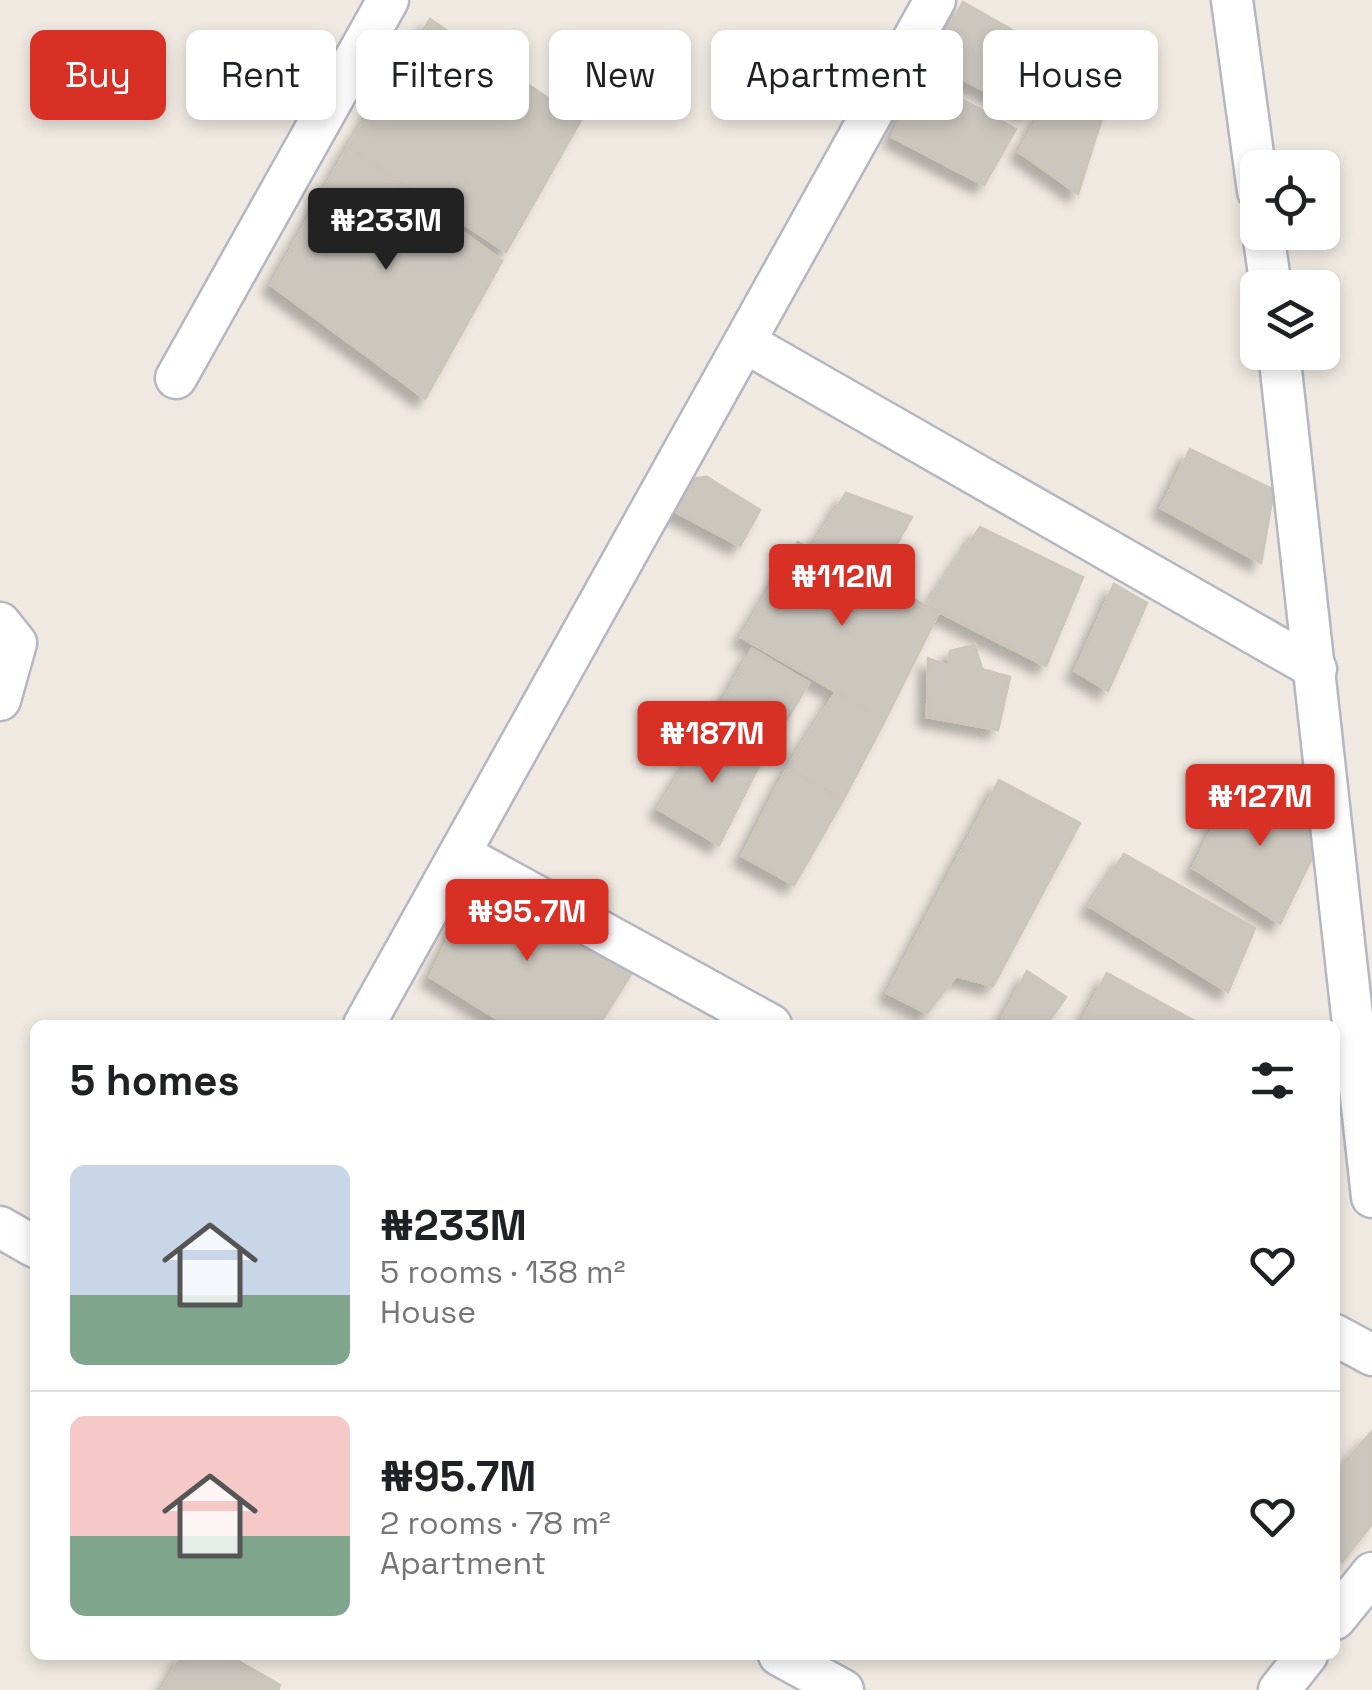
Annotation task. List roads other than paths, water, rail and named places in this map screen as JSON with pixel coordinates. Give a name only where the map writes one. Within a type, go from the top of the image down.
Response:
[{"type":"street","points":[[176,378],[388,0]]},
{"type":"street","points":[[367,1020],[936,0]]},
{"type":"street","points":[[1232,0],[1252,150]]},
{"type":"street","points":[[746,344],[1316,669]]},
{"type":"street","points":[[1282,370],[1372,1198]]},
{"type":"street","points":[[0,623],[16,643],[0,700]]},
{"type":"street","points":[[460,854],[762,1020]]},
{"type":"street","points":[[0,1227],[30,1244]]},
{"type":"street","points":[[1340,1338],[1372,1355]]},
{"type":"street","points":[[1340,1613],[1372,1572]]},
{"type":"street","points":[[788,1660],[843,1690]]},
{"type":"street","points":[[1279,1690],[1303,1660]]}]
